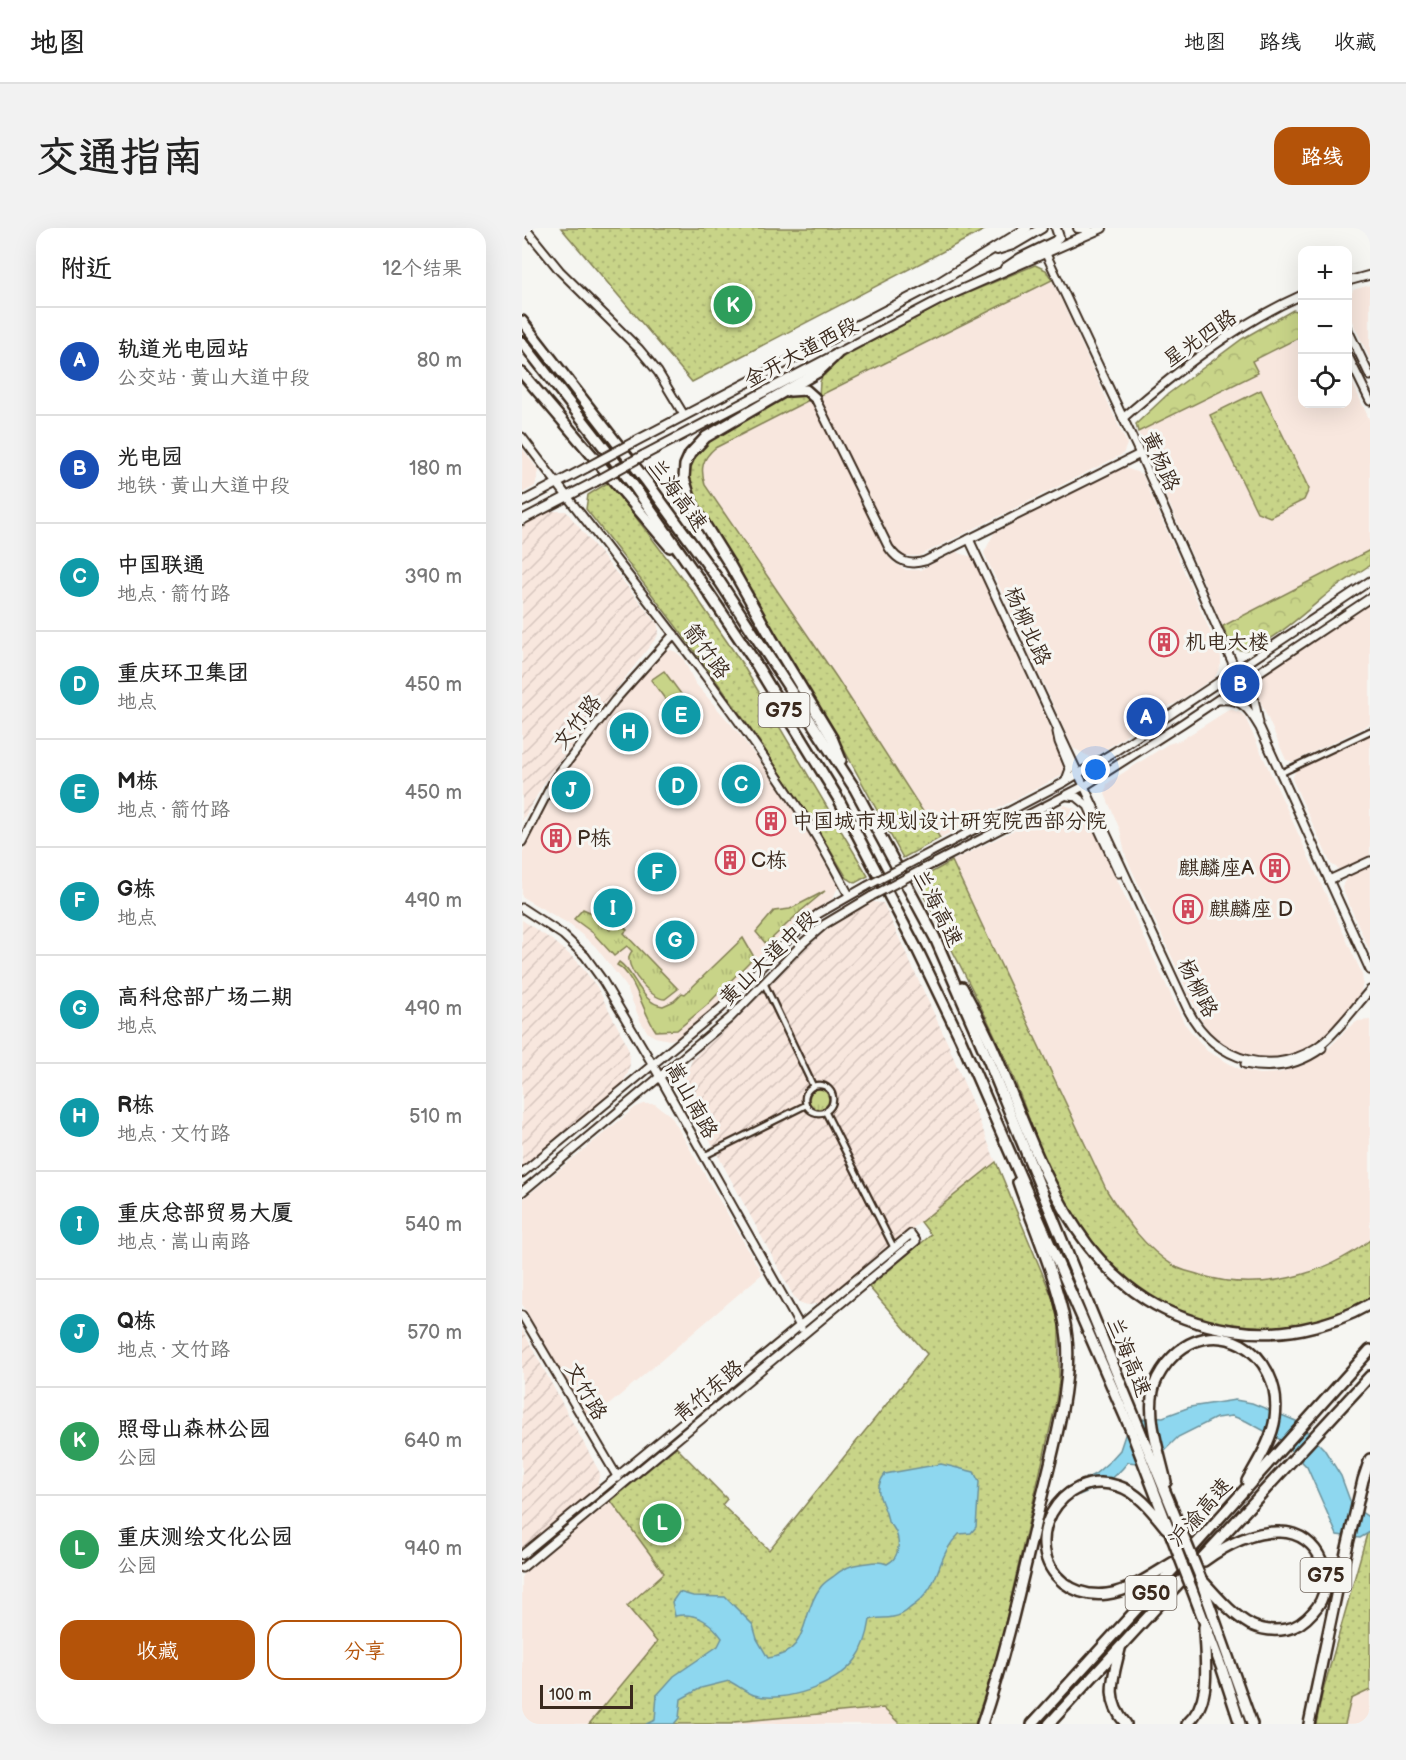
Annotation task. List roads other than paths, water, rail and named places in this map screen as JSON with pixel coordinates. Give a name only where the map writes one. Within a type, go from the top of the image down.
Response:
[{"type":"highway","name":"兰海高速","points":[[522,321],[647,482],[720,582],[855,789],[935,938],[989,1062],[1201,1579],[1252,1724]]},
{"type":"highway","name":"兰海高速","points":[[522,342],[634,486],[708,592],[751,656],[838,798],[918,951],[993,1112]]},
{"type":"highway","points":[[837,354],[818,372],[706,437],[690,454],[685,465],[684,478],[692,504],[831,738],[855,789]]},
{"type":"highway","points":[[815,398],[814,384],[818,372]]},
{"type":"highway","points":[[522,373],[708,592]]},
{"type":"highway","points":[[780,395],[806,390],[815,398]]},
{"type":"highway","points":[[935,938],[997,1057],[1038,1160],[1054,1192],[1069,1219],[1110,1272],[1158,1307],[1211,1327],[1243,1332],[1274,1333],[1301,1329],[1331,1322],[1357,1312],[1370,1304]]},
{"type":"highway","points":[[993,1112],[1130,1428],[1204,1618],[1240,1724]]},
{"type":"highway","name":"G75","points":[[982,1724],[1003,1656],[1066,1384],[1067,1338],[1059,1298],[993,1112]]},
{"type":"highway","points":[[1170,1505],[1151,1409],[1153,1390],[1159,1373],[1176,1352],[1193,1341],[1211,1338],[1230,1339],[1245,1346],[1259,1358],[1273,1384],[1276,1401],[1272,1434],[1241,1493]]},
{"type":"highway","name":"沪渝高速","points":[[1032,1724],[1370,1350]]},
{"type":"highway","name":"沪渝高速","points":[[1184,1578],[1370,1376]]},
{"type":"highway","points":[[1309,1724],[1338,1586],[1370,1459]]},
{"type":"highway","points":[[1172,1535],[1151,1509],[1133,1494],[1119,1486],[1101,1482],[1083,1486],[1067,1494],[1054,1507],[1043,1544],[1048,1563],[1056,1576],[1069,1587],[1085,1594],[1108,1594],[1130,1587],[1188,1553]]},
{"type":"highway","name":"G75","points":[[1049,1724],[1184,1578],[1218,1551],[1260,1533],[1282,1532],[1299,1536],[1314,1548],[1323,1562],[1327,1577],[1319,1606],[1307,1620],[1292,1628],[1276,1631],[1254,1626],[1236,1615],[1201,1579]]},
{"type":"highway","points":[[1187,1724],[1198,1710],[1204,1693],[1206,1676],[1204,1618]]},
{"type":"highway","points":[[1121,1647],[1111,1697],[1126,1724]]},
{"type":"main road","name":"金开大道西段","points":[[522,502],[938,283],[1027,228]]},
{"type":"main road","points":[[986,254],[1013,245],[1041,228]]},
{"type":"main road","points":[[991,277],[1020,258],[1055,242],[1059,237],[1056,228]]},
{"type":"main road","points":[[1078,228],[1088,228]]},
{"type":"main road","name":"金开大道西段","points":[[522,520],[945,297],[1102,228]]},
{"type":"street","points":[[525,228],[560,271],[639,349],[658,372],[684,415]]},
{"type":"street","name":"黄杨路","points":[[1046,254],[1140,453],[1242,684]]},
{"type":"street","points":[[1352,280],[1370,275]]},
{"type":"street","name":"星光四路","points":[[1123,418],[1160,386],[1238,329],[1298,297]]},
{"type":"street","points":[[1352,340],[1370,376]]},
{"type":"street","points":[[1352,366],[1370,401]]},
{"type":"street","points":[[815,398],[894,555],[909,564],[917,564],[1140,453]]},
{"type":"street","name":"箭竹路","points":[[522,437],[674,634],[807,821],[849,895]]},
{"type":"street","name":"杨柳北路","points":[[969,539],[1056,726]]},
{"type":"street","name":"黄山大道中段","points":[[522,1173],[722,1008],[793,934],[818,915],[849,895],[1080,773],[1370,581]]},
{"type":"street","name":"黄山大道中段","points":[[522,1192],[730,1018],[825,924],[872,896],[1086,785],[1370,598]]},
{"type":"street","name":"文竹路","points":[[522,842],[555,778],[615,700],[674,634]]},
{"type":"street","points":[[1260,728],[1252,689],[1261,671]]},
{"type":"street","points":[[1217,700],[1229,700],[1243,704],[1260,728],[1370,970]]},
{"type":"street","points":[[1056,726],[1059,742],[1070,769],[1069,776],[1063,783]]},
{"type":"street","name":"杨柳路","points":[[1056,726],[1086,785],[1188,1010],[1198,1028],[1219,1048],[1237,1057],[1259,1062],[1281,1061],[1302,1055],[1331,1035],[1370,990]]},
{"type":"street","points":[[1281,774],[1370,731]]},
{"type":"street","name":"杨柳路","points":[[1066,796],[1081,799],[1090,810],[1184,1012],[1202,1038],[1216,1051],[1235,1061],[1257,1066],[1294,1064],[1325,1046],[1370,997]]},
{"type":"street","points":[[1329,880],[1370,861]]},
{"type":"street","name":"嵩山南路","points":[[522,908],[562,935],[585,956],[603,981],[804,1333]]},
{"type":"street","points":[[764,983],[813,1086]]},
{"type":"street","points":[[822,1085],[830,1090],[832,1104],[825,1111],[816,1113],[806,1105],[806,1092],[813,1086],[822,1085]]},
{"type":"street","points":[[704,1156],[806,1105]]},
{"type":"street","points":[[825,1111],[897,1256]]},
{"type":"street","name":"青竹东路","points":[[522,1555],[911,1234],[916,1241],[522,1568]]},
{"type":"street","name":"文竹路","points":[[522,1315],[622,1484]]},
{"type":"water","points":[[1235,1400],[1252,1403],[1296,1421],[1324,1449],[1341,1476],[1352,1506],[1370,1518],[1370,1532],[1360,1538],[1337,1535],[1307,1467],[1281,1440],[1232,1416],[1216,1418],[1178,1437],[1165,1450],[1137,1463],[1128,1462],[1112,1478],[1094,1489],[1079,1495],[1067,1488],[1095,1474],[1110,1461],[1120,1450],[1126,1432],[1148,1416],[1163,1417],[1190,1407]]},
{"type":"water","points":[[941,1464],[974,1472],[979,1482],[976,1527],[971,1533],[959,1534],[951,1543],[933,1582],[921,1600],[898,1616],[870,1620],[861,1650],[848,1668],[837,1677],[809,1690],[780,1697],[754,1695],[729,1681],[701,1688],[681,1699],[679,1718],[674,1724],[646,1724],[655,1720],[657,1695],[674,1676],[718,1646],[722,1638],[713,1627],[696,1617],[675,1616],[672,1602],[679,1592],[693,1596],[725,1597],[753,1625],[757,1639],[768,1658],[782,1655],[798,1641],[814,1598],[825,1583],[850,1567],[874,1562],[887,1564],[896,1556],[898,1537],[888,1522],[879,1493],[879,1487],[885,1474]]},
{"type":"place","name":"照母山森林公园","points":[[733,305]]},
{"type":"place","name":"机电大楼","points":[[1164,642]]},
{"type":"place","name":"光电园","points":[[1240,684]]},
{"type":"place","name":"M栋","points":[[681,715]]},
{"type":"place","name":"轨道光电园站","points":[[1146,717]]},
{"type":"place","name":"R栋","points":[[629,732]]},
{"type":"place","name":"中国联通","points":[[741,784]]},
{"type":"place","name":"重庆环卫集团","points":[[678,786]]},
{"type":"place","name":"Q栋","points":[[571,790]]},
{"type":"place","name":"中国城市规划设计研究院西部分院","points":[[771,821]]},
{"type":"place","name":"P栋","points":[[556,838]]},
{"type":"place","name":"C栋","points":[[730,860]]},
{"type":"place","name":"麒麟座A","points":[[1275,868]]},
{"type":"place","name":"G栋","points":[[657,872]]},
{"type":"place","name":"重庆总部贸易大厦","points":[[613,908]]},
{"type":"place","name":"麒麟座 D","points":[[1188,909]]},
{"type":"place","name":"高科总部广场二期","points":[[675,940]]},
{"type":"place","name":"重庆测绘文化公园","points":[[662,1523]]}]
